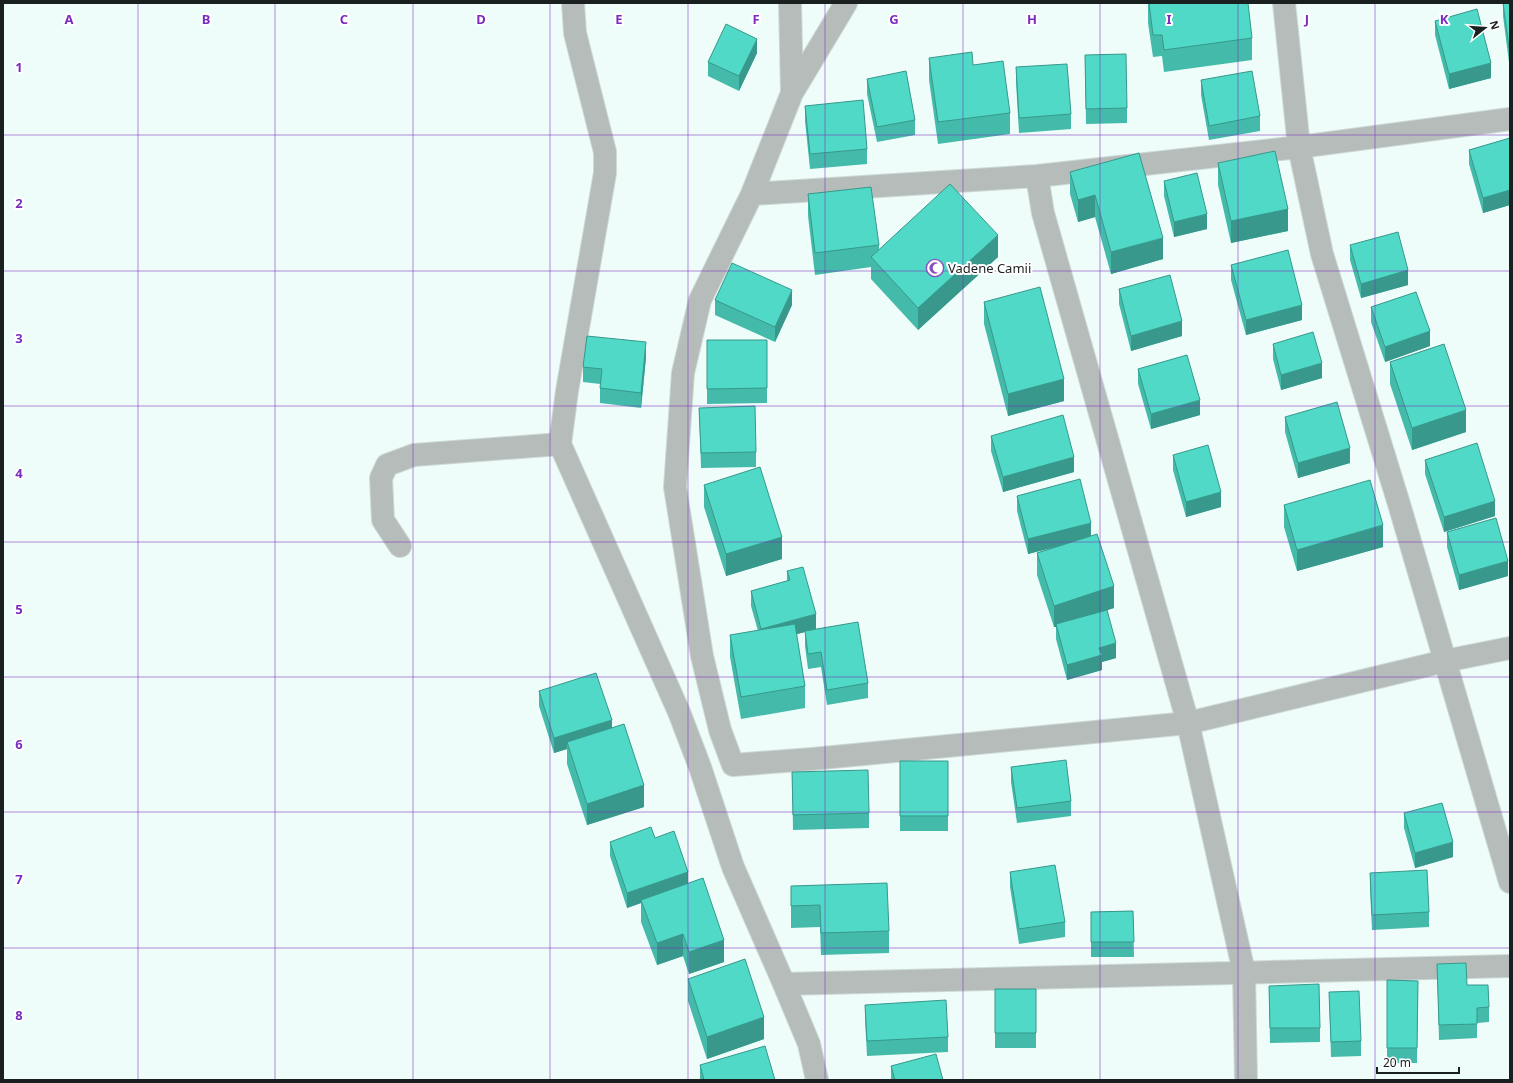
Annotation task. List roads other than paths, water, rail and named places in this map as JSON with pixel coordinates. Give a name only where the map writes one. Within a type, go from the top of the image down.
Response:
[{"type":"street","points":[[573,3],[575,33],[605,152],[605,173],[567,391],[560,444],[680,712],[733,867],[809,1044],[817,1080]]},
{"type":"street","points":[[790,3],[792,93]]},
{"type":"street","points":[[734,765],[720,730],[702,656],[675,487],[683,373],[700,300],[752,194],[792,93],[846,3]]},
{"type":"street","points":[[1284,3],[1299,147],[1322,254],[1399,504],[1510,882]]},
{"type":"street","points":[[752,194],[1038,176],[1299,147],[1510,119]]},
{"type":"street","points":[[1038,176],[1043,213],[1188,723],[1244,972],[1246,1080]]},
{"type":"street","points":[[400,546],[382,520],[381,478],[387,465],[414,455],[560,444]]},
{"type":"street","points":[[702,774],[734,765],[812,759],[1188,723],[1445,661],[1510,648]]},
{"type":"street","points":[[784,984],[1510,966]]},
{"type":"place","name":"Vadene Camii","points":[[935,268]]}]
